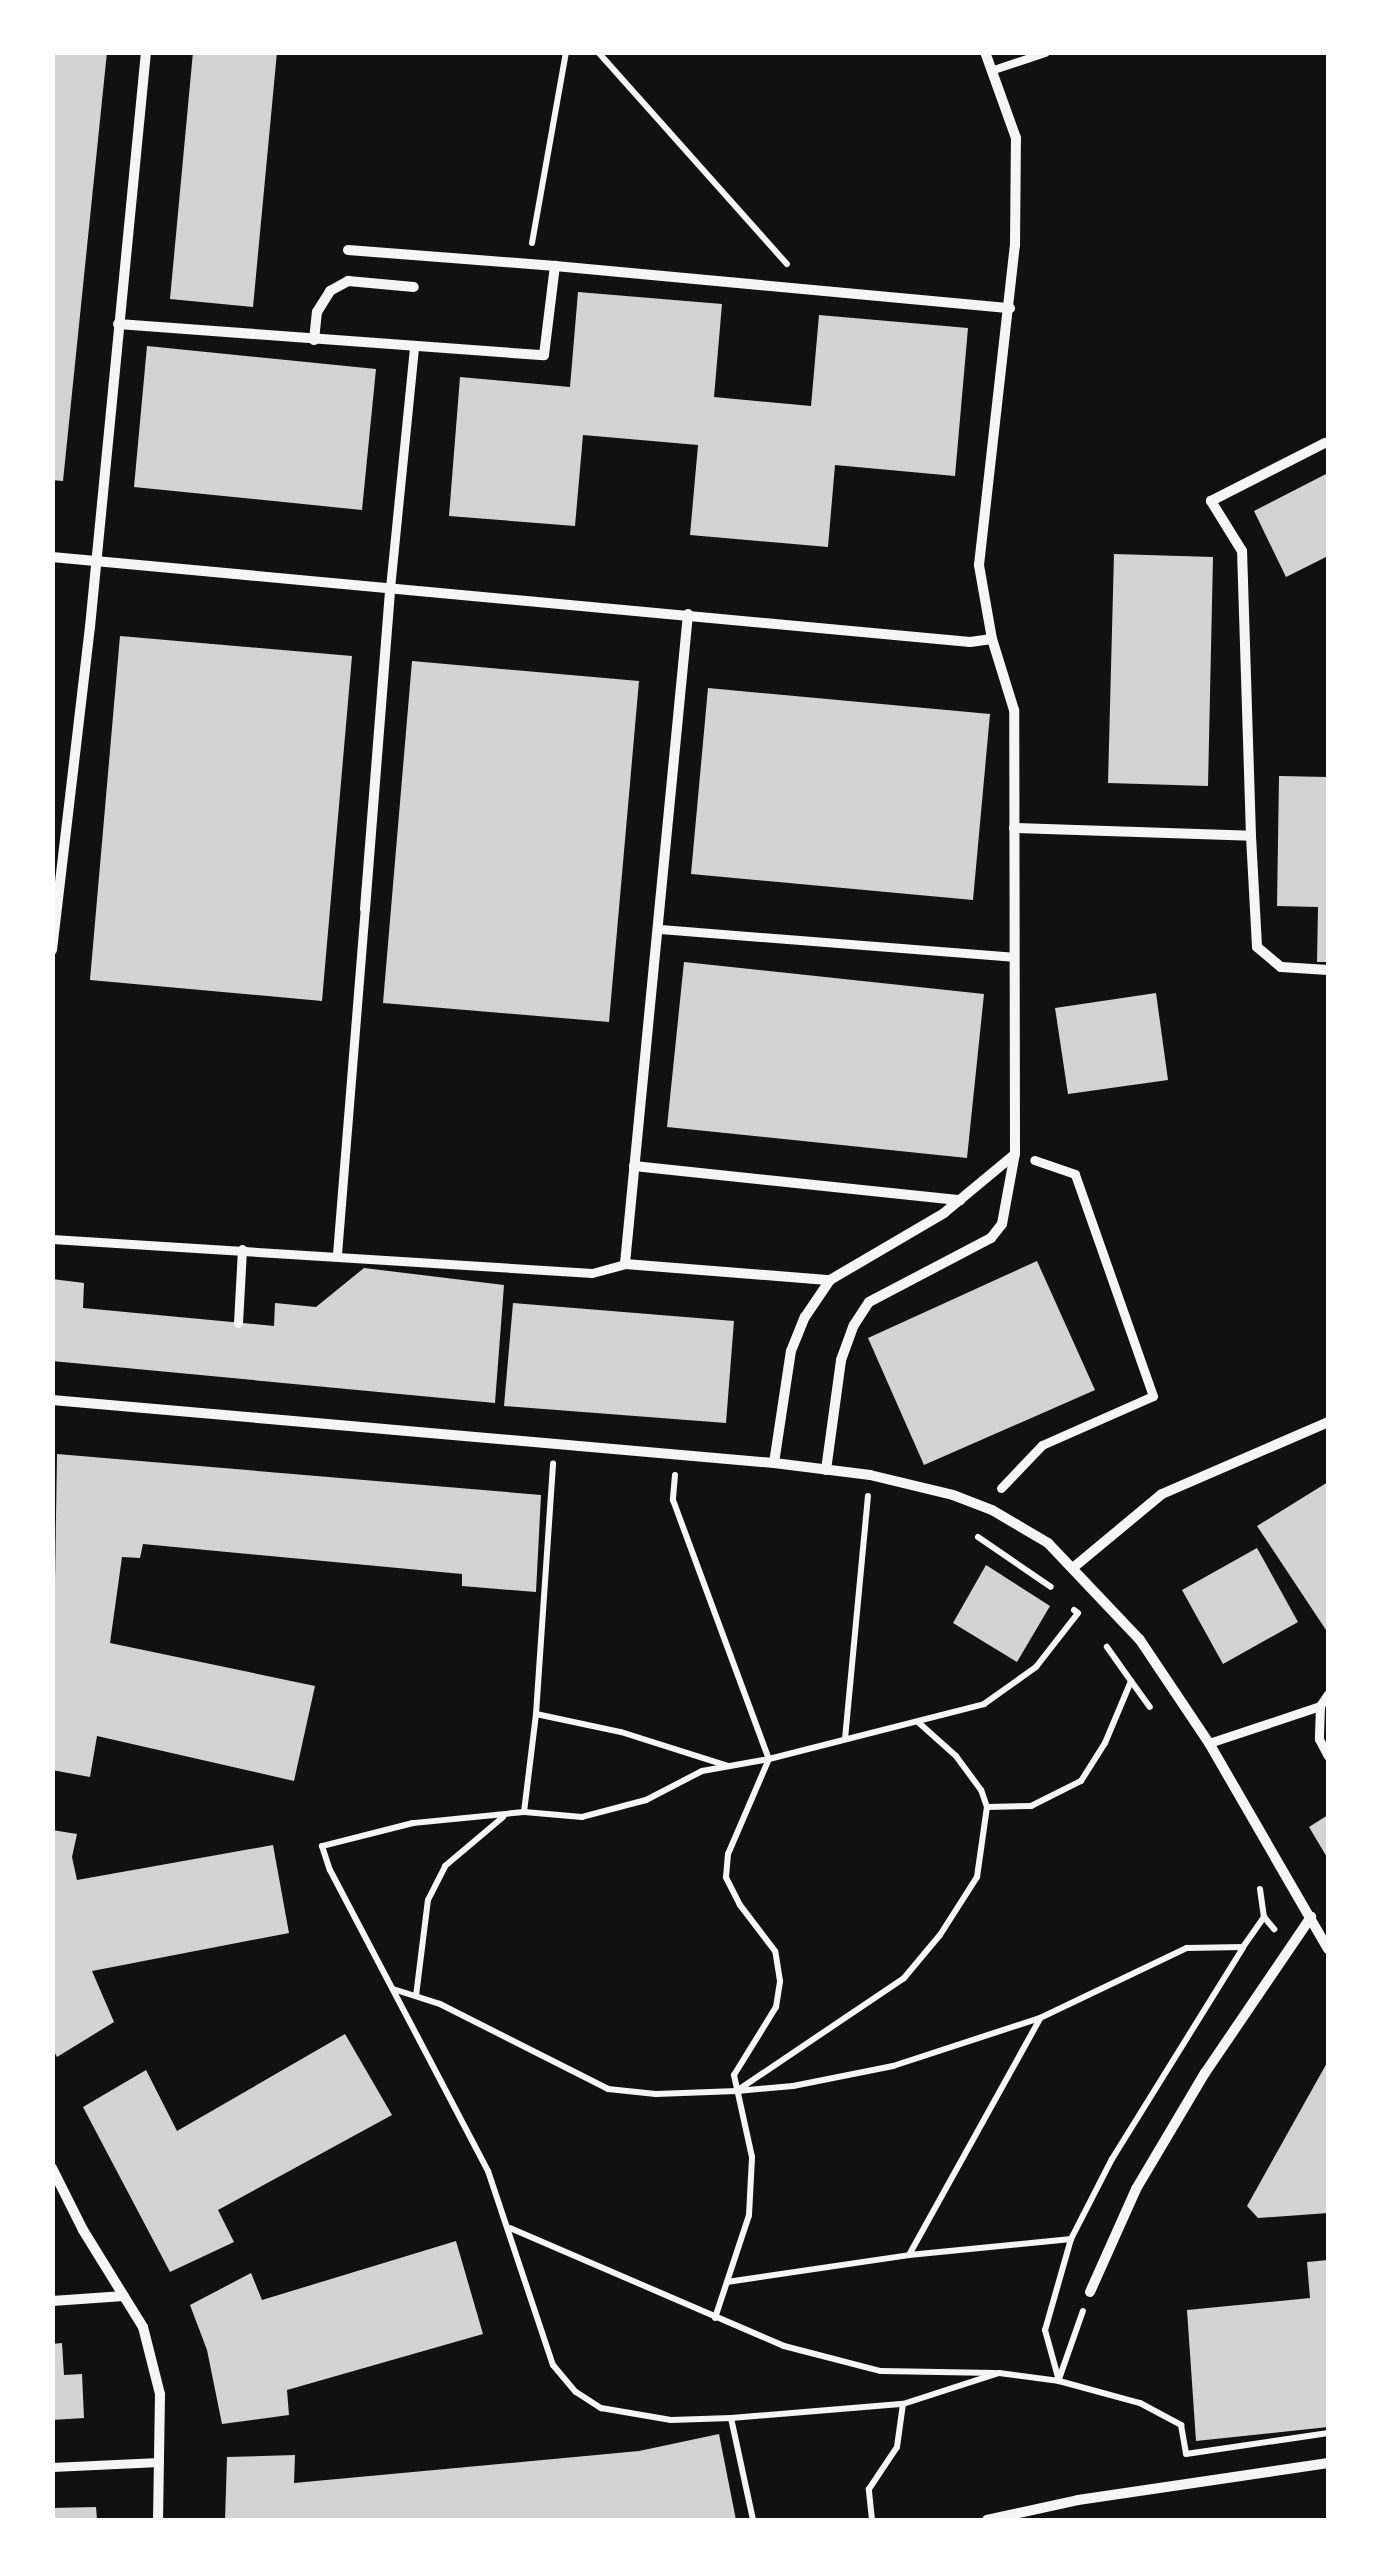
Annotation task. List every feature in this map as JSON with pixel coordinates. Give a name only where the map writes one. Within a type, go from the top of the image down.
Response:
[{"type":"street","points":[[52,950],[97,561],[146,52]]},
{"type":"street","points":[[826,1470],[838,1373],[854,1325],[869,1302],[991,1238],[1002,1224],[1015,1154],[1018,1048],[1014,710],[992,639],[978,565],[1016,246],[1016,138],[985,52]]},
{"type":"street","points":[[348,250],[1010,308]]},
{"type":"street","points":[[118,324],[544,355],[555,266]]},
{"type":"street","points":[[314,340],[317,312],[330,291],[348,281],[414,287]]},
{"type":"street","points":[[337,1254],[390,588],[414,348]]},
{"type":"street","points":[[1324,443],[1211,501],[1242,551],[1256,947],[1281,967],[1328,970]]},
{"type":"street","points":[[52,557],[970,642],[992,639]]},
{"type":"street","points":[[625,1264],[688,614]]},
{"type":"street","points":[[1014,828],[1250,836]]},
{"type":"street","points":[[660,929],[1014,957]]},
{"type":"street","points":[[774,1464],[791,1351],[805,1318],[830,1280],[961,1200],[1015,1154]]},
{"type":"street","points":[[1001,1488],[1042,1444],[1153,1396],[1075,1174],[1034,1160]]},
{"type":"street","points":[[634,1166],[961,1200]]},
{"type":"street","points":[[52,1239],[592,1273],[625,1264],[830,1280]]},
{"type":"street","points":[[238,1323],[242,1249]]},
{"type":"street","points":[[52,1400],[676,1454],[870,1475],[953,1495],[992,1510],[1048,1543],[1140,1640],[1209,1744],[1328,1949]]},
{"type":"street","points":[[1074,1567],[1162,1494],[1328,1422]]},
{"type":"street","points":[[1328,1694],[1320,1706],[1319,1739],[1328,1756]]},
{"type":"street","points":[[1209,1744],[1320,1706]]},
{"type":"street","points":[[1090,2292],[1114,2228],[1136,2189],[1205,2073],[1311,1917]]},
{"type":"street","points":[[52,2168],[83,2230],[143,2327],[160,2394],[158,2520]]},
{"type":"street","points":[[52,2301],[124,2296]]},
{"type":"street","points":[[52,2467],[159,2462]]},
{"type":"street","points":[[987,2520],[1078,2500],[1328,2463]]},
{"type":"lane","points":[[994,70],[1045,53]]},
{"type":"path","points":[[530,250],[566,52]]},
{"type":"path","points":[[598,52],[792,270],[774,268]]},
{"type":"path","points":[[676,1454],[673,1500],[769,1759],[728,1854],[726,1877],[740,1905],[775,1950],[780,1981],[776,2007],[734,2075],[752,2157],[749,2215],[716,2318]]},
{"type":"path","points":[[846,1739],[870,1475]]},
{"type":"path","points":[[524,1812],[536,1714],[552,1494]]},
{"type":"path","points":[[978,1537],[1058,1594]]},
{"type":"path","points":[[1068,1604],[1090,1626]]},
{"type":"path","points":[[999,2374],[904,2404],[731,2418],[672,2420],[601,2408],[576,2392],[553,2365],[488,2171],[330,1870],[322,1846],[413,1823],[524,1812],[582,1817],[646,1800],[702,1772],[769,1759],[984,1704],[1036,1668],[1078,1613]]},
{"type":"path","points":[[1102,1639],[1152,1710]]},
{"type":"path","points":[[987,1808],[1031,1806],[1081,1781],[1105,1743],[1132,1681]]},
{"type":"path","points":[[536,1714],[620,1732],[730,1766]]},
{"type":"path","points":[[737,2091],[904,1978],[940,1935],[977,1877],[987,1808],[982,1790],[956,1756],[917,1721]]},
{"type":"path","points":[[416,1996],[428,1900],[445,1866],[504,1816]]},
{"type":"path","points":[[1252,1876],[1262,1893],[1264,1916],[1290,1949]]},
{"type":"path","points":[[1059,2380],[1045,2330],[1072,2239],[1112,2158],[1264,1916]]},
{"type":"path","points":[[393,1988],[608,2089],[656,2094],[737,2091],[792,2086],[893,2066],[1040,2018],[1187,1948],[1243,1947]]},
{"type":"path","points":[[909,2256],[1040,2018]]},
{"type":"path","points":[[509,2227],[784,2346],[881,2371],[1059,2380],[1140,2403],[1181,2425],[1186,2454],[1328,2433]]},
{"type":"path","points":[[727,2282],[909,2256],[1072,2239]]},
{"type":"path","points":[[1059,2380],[1090,2292]]},
{"type":"path","points":[[872,2520],[869,2488],[897,2447],[904,2404]]},
{"type":"path","points":[[731,2418],[753,2520]]},
{"type":"building","points":[[52,52],[107,52],[63,481],[52,480]]},
{"type":"building","points":[[193,52],[277,52],[253,307],[170,299]]},
{"type":"building","points":[[578,292],[722,304],[714,397],[811,406],[819,315],[968,328],[955,476],[835,465],[828,547],[690,535],[698,445],[583,435],[575,526],[449,516],[460,377],[570,387]]},
{"type":"building","points":[[147,346],[376,369],[362,510],[134,487]]},
{"type":"building","points":[[1328,473],[1328,556],[1286,577],[1254,511]]},
{"type":"building","points":[[1114,554],[1213,557],[1208,786],[1108,783]]},
{"type":"building","points":[[120,636],[352,656],[322,1001],[90,980]]},
{"type":"building","points":[[412,661],[639,681],[609,1022],[383,1003]]},
{"type":"building","points":[[708,688],[990,714],[973,900],[691,874]]},
{"type":"building","points":[[1279,776],[1328,777],[1328,962],[1317,962],[1318,907],[1277,906]]},
{"type":"building","points":[[684,962],[984,994],[967,1158],[667,1127]]},
{"type":"building","points":[[1156,993],[1168,1080],[1068,1094],[1055,1008]]},
{"type":"building","points":[[1037,1261],[1095,1390],[924,1465],[868,1338]]},
{"type":"building","points":[[364,1268],[504,1285],[495,1403],[52,1361],[52,1279],[84,1283],[83,1308],[274,1326],[275,1303],[316,1307]]},
{"type":"building","points":[[513,1303],[734,1321],[726,1423],[504,1406]]},
{"type":"building","points":[[57,1454],[541,1495],[536,1592],[462,1586],[462,1574],[143,1544],[140,1558],[122,1557],[110,1643],[315,1686],[294,1781],[97,1736],[90,1777],[52,1770]]},
{"type":"building","points":[[1328,1482],[1328,1633],[1257,1526]]},
{"type":"building","points":[[1257,1548],[1298,1622],[1223,1664],[1182,1590]]},
{"type":"building","points":[[986,1565],[1050,1606],[1017,1662],[953,1623]]},
{"type":"building","points":[[1328,1815],[1328,1859],[1309,1827]]},
{"type":"building","points":[[52,1830],[77,1834],[72,1857],[77,1880],[273,1845],[289,1933],[92,1971],[114,2022],[57,2057],[52,2048]]},
{"type":"building","points":[[345,2034],[392,2115],[218,2210],[234,2242],[170,2272],[83,2107],[146,2070],[177,2131]]},
{"type":"building","points":[[1328,2061],[1328,2213],[1258,2218],[1247,2206]]},
{"type":"building","points":[[456,2241],[483,2334],[287,2390],[289,2415],[222,2424],[207,2350],[190,2305],[251,2273],[262,2300]]},
{"type":"building","points":[[1328,2260],[1328,2427],[1196,2441],[1187,2310],[1310,2298],[1307,2262]]},
{"type":"building","points":[[62,2343],[64,2375],[82,2374],[84,2418],[52,2420],[52,2344]]},
{"type":"building","points":[[719,2434],[736,2520],[225,2520],[227,2457],[295,2455],[294,2483],[639,2451]]},
{"type":"building","points":[[96,2507],[97,2520],[52,2520],[52,2508]]}]
